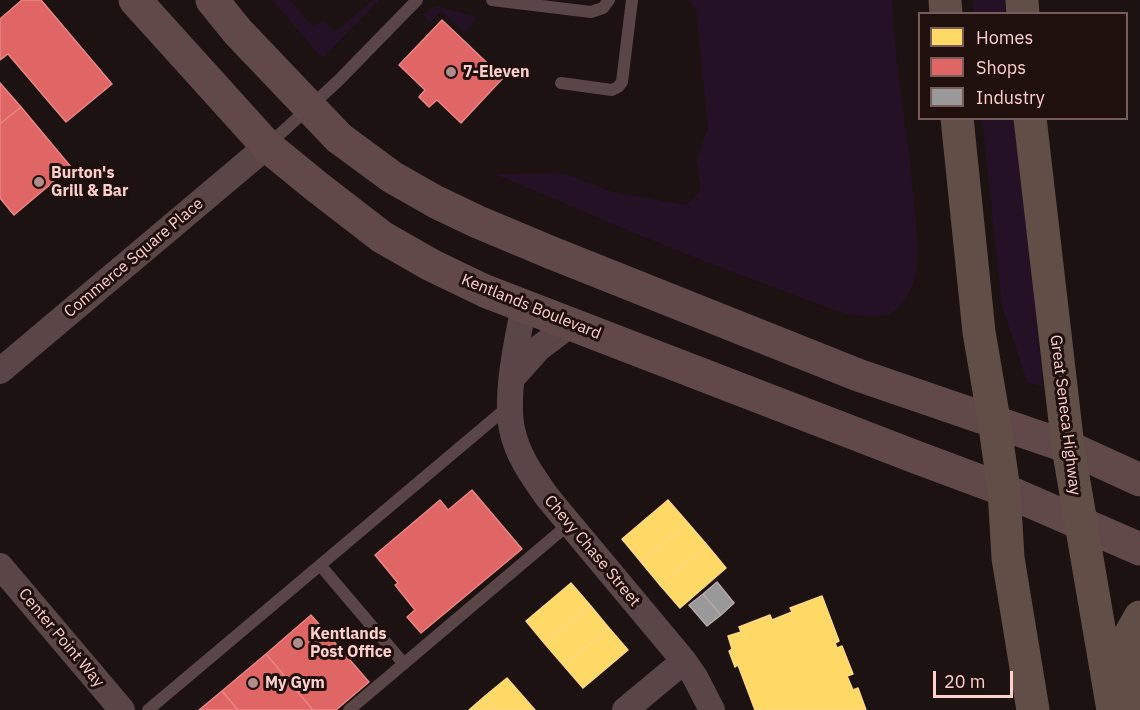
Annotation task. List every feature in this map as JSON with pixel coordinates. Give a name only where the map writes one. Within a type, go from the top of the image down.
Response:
[{"type":"main road","points":[[957,120],[979,332],[1004,490],[1008,558],[1034,710]]},
{"type":"main road","name":"Great Seneca Highway","points":[[1030,120],[1068,447],[1113,710]]},
{"type":"main road","points":[[1126,710],[1127,640],[1140,617]]},
{"type":"street","name":"Kentlands Boulevard","points":[[135,0],[267,146],[382,237],[430,265],[485,291],[1004,490],[1140,549]]},
{"type":"street","points":[[212,0],[238,32],[339,138],[392,177],[478,222],[858,375],[1068,447],[1140,480]]},
{"type":"street","name":"Commerce Square Place","points":[[0,371],[267,146]]},
{"type":"street","name":"Chevy Chase Street","points":[[524,306],[509,406],[512,430],[520,453],[531,475],[569,524],[684,660],[712,710]]},
{"type":"street","points":[[513,377],[538,348],[571,324]]},
{"type":"street","name":"Center Point Way","points":[[0,566],[122,710]]},
{"type":"street","points":[[625,710],[684,660]]},
{"type":"lane","points":[[267,146],[338,81],[417,0]]},
{"type":"lane","points":[[492,0],[591,12],[603,8],[609,0]]},
{"type":"lane","points":[[561,83],[612,90],[618,87],[622,82],[632,0]]},
{"type":"lane","points":[[148,710],[509,406]]},
{"type":"lane","points":[[350,710],[569,524]]},
{"type":"lane","points":[[320,565],[404,664]]},
{"type":"shaded area","points":[[272,0],[290,0],[313,27],[324,19],[335,32],[372,0],[379,0],[324,57],[319,55]]},
{"type":"shaded area","points":[[688,0],[892,0],[896,53],[913,186],[918,255],[912,286],[906,298],[893,312],[882,316],[857,315],[818,304],[673,248],[495,174],[562,173],[613,192],[686,205],[701,190],[696,160],[708,128],[696,10]]},
{"type":"shaded area","points":[[972,0],[1006,0],[1007,12],[973,12]]},
{"type":"shaded area","points":[[438,6],[476,17],[465,33],[441,11],[429,23],[424,14]]},
{"type":"shaded area","points":[[982,120],[1016,120],[1043,387],[1027,382],[1002,306]]},
{"type":"building: Homes","points":[[668,500],[688,523],[641,562],[622,539]]},
{"type":"building: Homes","points":[[688,523],[707,545],[660,585],[641,562]]},
{"type":"building: Homes","points":[[707,545],[726,568],[680,608],[660,585]]},
{"type":"building: Homes","points":[[571,583],[590,605],[545,644],[526,621]]},
{"type":"building: Homes","points":[[822,596],[839,641],[835,643],[837,648],[842,646],[853,674],[847,676],[853,690],[858,688],[866,710],[755,710],[738,665],[735,667],[729,651],[732,649],[728,636],[741,632],[739,627],[770,615],[772,620],[792,612],[790,608]]},
{"type":"building: Homes","points":[[590,605],[609,628],[564,666],[545,644]]},
{"type":"building: Homes","points":[[609,628],[628,650],[583,688],[564,666]]},
{"type":"building: Homes","points":[[507,678],[535,710],[496,710],[485,696]]},
{"type":"building: Homes","points":[[485,696],[496,710],[469,710]]},
{"type":"building: Shops","points":[[22,0],[41,0],[112,84],[66,122],[8,54],[0,60],[0,19]]},
{"type":"building: Shops","name":"7-Eleven","points":[[442,20],[503,78],[461,123],[437,100],[429,107],[419,97],[425,90],[399,65]]},
{"type":"building: Shops","points":[[0,83],[21,107],[0,124]]},
{"type":"building: Shops","points":[[21,107],[71,167],[14,215],[0,198],[0,124]]},
{"type":"building: Shops","points":[[472,490],[522,549],[421,633],[407,617],[415,610],[395,585],[398,583],[375,555],[440,500],[448,510]]},
{"type":"building: Shops","points":[[311,615],[369,682],[336,710],[313,710],[266,654]]},
{"type":"building: Shops","points":[[266,654],[313,710],[238,710],[222,691]]},
{"type":"building: Shops","points":[[222,691],[238,710],[199,710]]},
{"type":"building: Industry","points":[[717,582],[734,603],[721,615],[703,594]]},
{"type":"building: Industry","points":[[703,594],[721,615],[707,626],[689,605]]},
{"type":"place","name":"7-Eleven","points":[[451,72]]},
{"type":"place","name":"Burton's Grill & Bar","points":[[39,182]]},
{"type":"place","name":"Kentlands Post Office","points":[[298,643]]},
{"type":"place","name":"My Gym","points":[[253,683]]}]
